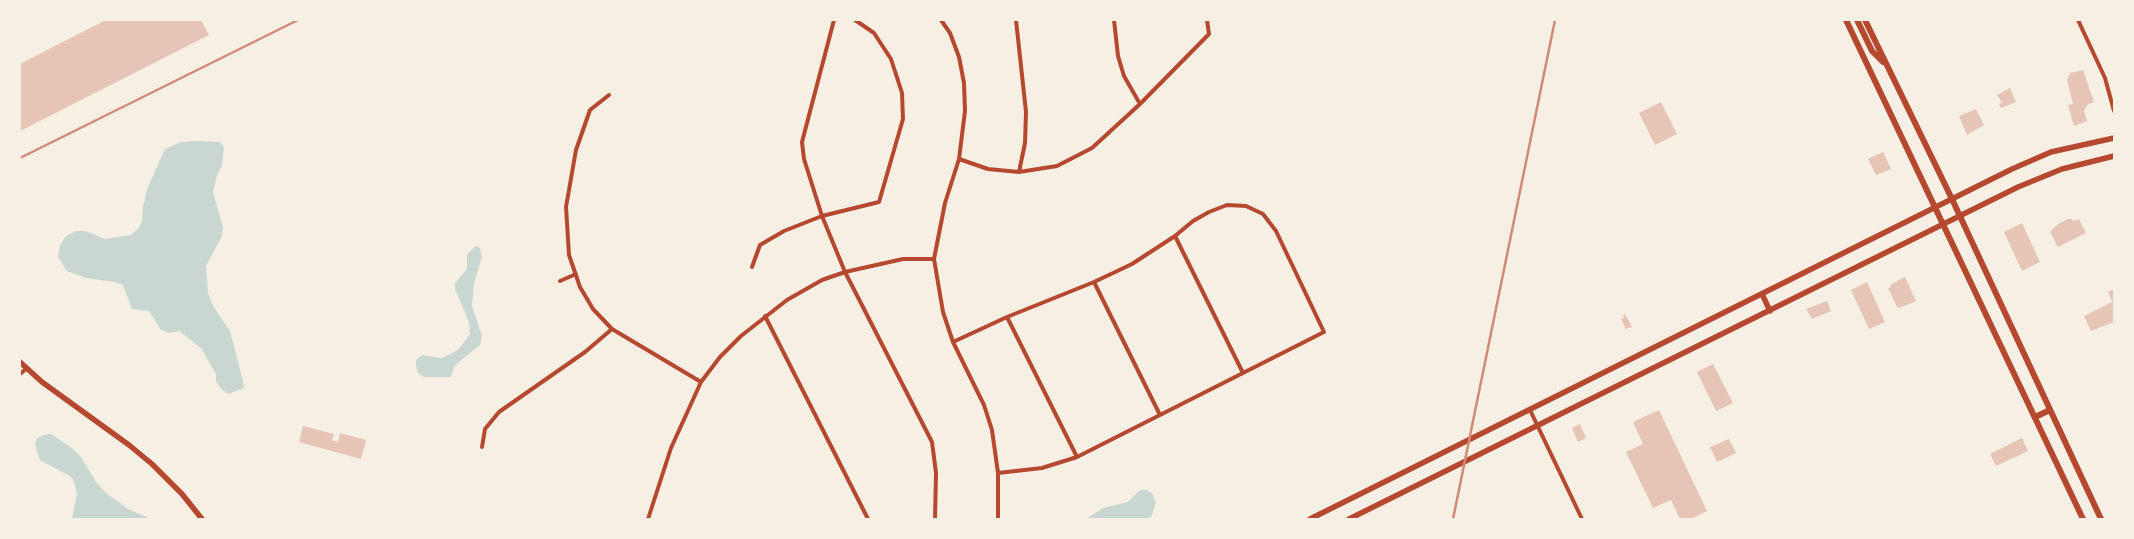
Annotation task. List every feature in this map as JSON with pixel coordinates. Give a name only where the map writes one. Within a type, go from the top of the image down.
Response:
[{"type":"main road","points":[[1846,20],[1934,208],[1945,224],[2083,519]]},
{"type":"main road","points":[[1857,20],[1872,51],[1888,66]]},
{"type":"main road","points":[[1865,20],[1952,199],[2101,519]]},
{"type":"main road","points":[[1315,518],[1942,203],[2038,157],[2072,146],[2114,138]]},
{"type":"main road","points":[[1349,519],[2039,178],[2076,165],[2114,156]]},
{"type":"main road","points":[[1762,294],[1770,310]]},
{"type":"main road","points":[[20,362],[26,369],[152,464],[182,494],[202,519]]},
{"type":"main road","points":[[2035,416],[2050,410]]},
{"type":"street","points":[[834,20],[802,142],[804,158],[822,216],[845,272],[932,442],[936,473],[936,519]]},
{"type":"street","points":[[752,267],[760,245],[784,231],[822,216],[879,202],[903,119],[902,93],[891,59],[883,46],[874,33],[855,20]]},
{"type":"street","points":[[941,20],[950,33],[959,57],[964,83],[964,133],[959,159],[945,203],[934,259],[944,312],[954,342],[984,405],[992,430],[998,473],[998,519]]},
{"type":"street","points":[[1016,20],[1026,112],[1025,143],[1019,172]]},
{"type":"street","points":[[1114,20],[1118,56],[1124,76],[1140,104]]},
{"type":"street","points":[[959,159],[988,169],[1019,172],[1057,166],[1092,148],[1140,104],[1209,34],[1207,20]]},
{"type":"street","points":[[2078,20],[2105,78],[2114,111]]},
{"type":"street","points":[[609,95],[590,110],[576,150],[566,207],[569,255],[593,309],[612,329],[701,382]]},
{"type":"street","points":[[954,342],[1007,317],[1094,282],[1132,264],[1209,212],[1227,205],[1246,206],[1263,214],[1276,231],[1324,332],[1077,457],[1042,468],[998,473]]},
{"type":"street","points":[[1175,236],[1243,373]]},
{"type":"street","points":[[648,519],[671,448],[701,382],[741,336],[765,316],[822,280],[845,272],[904,259],[934,259]]},
{"type":"street","points":[[560,281],[576,274]]},
{"type":"street","points":[[1094,282],[1160,415]]},
{"type":"street","points":[[765,316],[868,519]]},
{"type":"street","points":[[1007,317],[1077,457]]},
{"type":"street","points":[[482,447],[485,428],[499,412],[585,352],[612,329]]},
{"type":"street","points":[[20,374],[26,369]]},
{"type":"street","points":[[1530,410],[1582,519]]},
{"type":"shaded area","points":[[181,142],[220,142],[224,147],[222,166],[217,175],[213,192],[223,227],[222,236],[206,266],[208,293],[213,306],[230,331],[243,381],[244,388],[228,394],[221,389],[216,381],[216,374],[201,348],[179,331],[169,333],[161,330],[149,311],[132,309],[123,285],[86,278],[67,271],[58,257],[60,245],[65,237],[75,231],[85,231],[105,239],[131,235],[139,228],[142,222],[147,189],[165,149]]},
{"type":"shaded area","points":[[476,246],[480,248],[482,257],[474,283],[472,306],[482,336],[480,345],[455,365],[451,377],[424,377],[418,373],[416,360],[422,355],[441,358],[451,354],[459,349],[470,334],[469,322],[455,289],[455,283],[467,269],[467,254]]},
{"type":"shaded area","points":[[51,434],[81,457],[96,482],[106,493],[128,509],[151,519],[72,519],[77,494],[74,481],[70,476],[40,460],[35,445],[37,438]]},
{"type":"shaded area","points":[[1140,490],[1152,493],[1156,502],[1151,517],[1146,519],[1086,519],[1103,508],[1128,502]]},
{"type":"building","points":[[106,20],[201,20],[209,35],[20,131],[20,64]]},
{"type":"building","points":[[2083,70],[2094,102],[2087,105],[2084,111],[2087,121],[2074,126],[2068,105],[2073,104],[2067,80],[2070,73]]},
{"type":"building","points":[[2010,88],[2016,102],[2001,108],[1999,104],[2002,102],[1997,95]]},
{"type":"building","points":[[1661,102],[1677,134],[1655,145],[1639,113]]},
{"type":"building","points":[[1976,109],[1984,125],[1967,135],[1959,116]]},
{"type":"building","points":[[1883,152],[1891,169],[1876,175],[1868,159]]},
{"type":"building","points":[[2068,219],[2073,221],[2079,219],[2086,233],[2058,247],[2050,232],[2058,224]]},
{"type":"building","points":[[2022,223],[2040,262],[2022,271],[2004,232]]},
{"type":"building","points":[[1905,277],[1916,301],[1899,308],[1888,288]]},
{"type":"building","points":[[1867,282],[1885,322],[1869,329],[1851,290]]},
{"type":"building","points":[[2114,289],[2114,322],[2091,331],[2084,316],[2112,302],[2108,292]]},
{"type":"building","points":[[1827,301],[1831,311],[1812,319],[1806,309]]},
{"type":"building","points":[[1625,314],[1632,327],[1626,329],[1621,319],[1624,318],[1623,315]]},
{"type":"building","points":[[1713,364],[1733,403],[1716,411],[1697,372]]},
{"type":"building","points":[[1659,410],[1707,511],[1691,519],[1680,519],[1671,500],[1653,508],[1626,452],[1643,444],[1633,422]]},
{"type":"building","points":[[1580,424],[1586,438],[1578,442],[1572,428]]},
{"type":"building","points":[[303,426],[334,434],[332,440],[338,442],[340,433],[366,440],[361,459],[299,442]]},
{"type":"building","points":[[2022,438],[2028,451],[1996,466],[1990,454]]},
{"type":"building","points":[[1729,439],[1736,453],[1717,462],[1710,447]]},
{"type":"railway","points":[[20,158],[298,20]]},
{"type":"railway","points":[[1453,519],[1555,20]]}]
